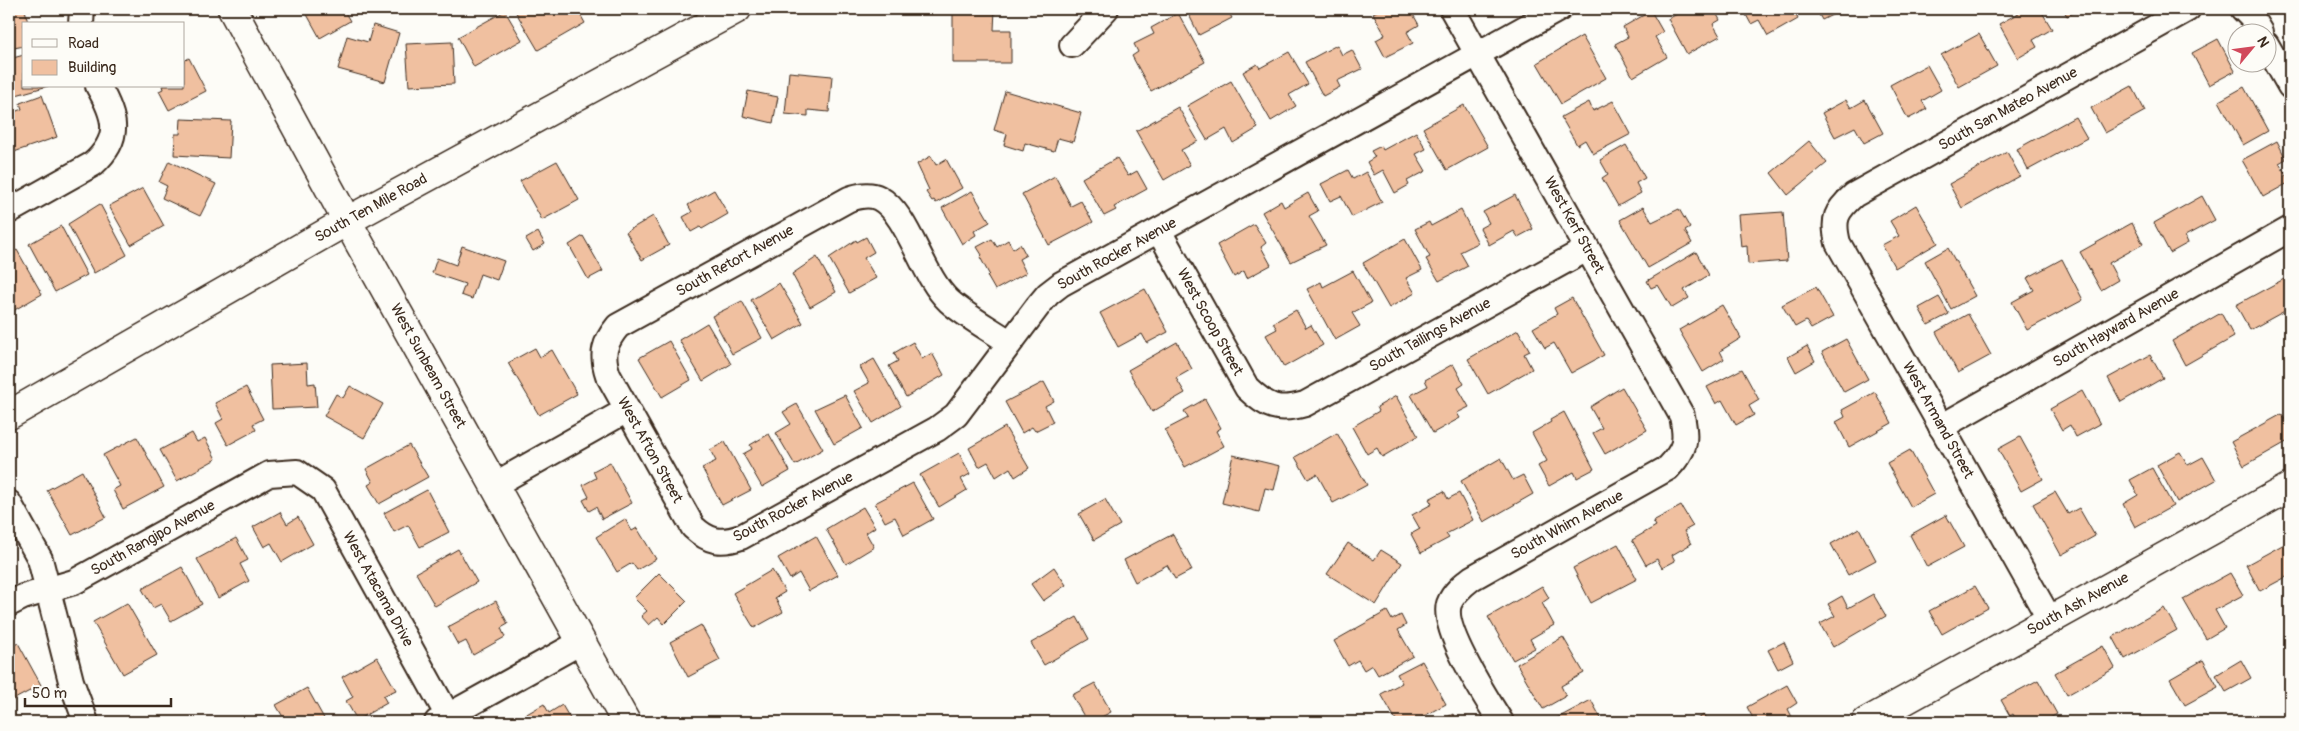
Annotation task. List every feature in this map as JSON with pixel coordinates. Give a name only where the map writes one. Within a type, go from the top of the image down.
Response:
[{"type":"street","points":[[81,22],[82,9]]},
{"type":"street","name":"West Sunbeam Street","points":[[232,9],[347,221],[626,722]]},
{"type":"street","name":"South Ten Mile Road","points":[[9,415],[347,221],[737,9]]},
{"type":"street","points":[[1072,45],[1106,9]]},
{"type":"street","name":"West Kerf Street","points":[[1452,9],[1682,416],[1685,445]]},
{"type":"street","name":"South Rocker Avenue","points":[[716,542],[741,537],[937,429],[956,415],[1009,342],[1048,294],[1061,284],[1558,9]]},
{"type":"street","name":"South San Mateo Avenue","points":[[1835,218],[1843,205],[1854,195],[2188,9]]},
{"type":"street","points":[[2243,9],[2254,22]]},
{"type":"street","points":[[2276,62],[2290,86]]},
{"type":"street","points":[[9,211],[93,164],[104,154],[112,142],[114,124],[110,106],[99,88]]},
{"type":"street","name":"South Retort Avenue","points":[[605,346],[618,326],[840,204],[862,195],[877,197],[889,205],[897,215],[933,281],[949,301],[1009,342]]},
{"type":"street","name":"West Armand Street","points":[[1835,218],[1835,231],[1838,243],[2050,620]]},
{"type":"street","name":"South Hayward Avenue","points":[[1941,427],[2290,229]]},
{"type":"street","name":"West Scoop Street","points":[[1158,231],[1247,388],[1270,406]]},
{"type":"street","name":"South Tailings Avenue","points":[[1270,406],[1288,408],[1305,404],[1587,249]]},
{"type":"street","name":"West Afton Street","points":[[605,346],[603,360],[608,375],[693,527],[704,537],[716,542]]},
{"type":"street","points":[[494,485],[627,410]]},
{"type":"street","name":"South Whim Avenue","points":[[1501,722],[1453,637],[1448,605],[1458,590],[1472,578],[1668,468],[1679,457],[1685,445]]},
{"type":"street","name":"South Rangipo Avenue","points":[[9,604],[23,597],[74,582],[269,474],[297,472]]},
{"type":"street","name":"West Atacama Drive","points":[[297,472],[323,490],[442,719]]},
{"type":"street","name":"South Ash Avenue","points":[[1866,722],[2290,487]]},
{"type":"street","points":[[9,503],[40,559],[50,590],[71,681],[86,722]]},
{"type":"street","points":[[442,719],[581,642]]},
{"type":"building","points":[[25,9],[28,22],[22,22],[22,46],[9,49],[9,10]]},
{"type":"building","points":[[304,9],[343,9],[350,21],[320,38]]},
{"type":"building","points":[[514,9],[541,9],[542,11],[547,9],[577,9],[585,23],[538,50]]},
{"type":"building","points":[[953,9],[995,9],[994,30],[1011,30],[1011,63],[953,63]]},
{"type":"building","points":[[1186,9],[1227,9],[1232,18],[1199,35]]},
{"type":"building","points":[[1381,9],[1410,9],[1419,25],[1407,32],[1413,43],[1385,57],[1376,40],[1385,35],[1373,13]]},
{"type":"building","points":[[1686,9],[1714,9],[1720,20],[1713,24],[1720,36],[1687,54],[1668,19]]},
{"type":"building","points":[[1743,9],[1793,9],[1798,19],[1768,36],[1759,20],[1751,24]]},
{"type":"building","points":[[1816,9],[1844,9],[1822,20]]},
{"type":"building","points":[[2026,9],[2040,9],[2052,29],[2033,40],[2037,47],[2018,58],[1999,24]]},
{"type":"building","points":[[2063,9],[2081,9],[2067,16]]},
{"type":"building","points":[[505,11],[522,40],[474,67],[458,37]]},
{"type":"building","points":[[1651,11],[1663,32],[1655,37],[1667,57],[1633,77],[1615,44],[1628,37],[1623,27]]},
{"type":"building","points":[[1178,13],[1205,62],[1151,91],[1132,56],[1138,52],[1134,44],[1154,34],[1151,28]]},
{"type":"building","points":[[373,25],[399,33],[385,82],[338,69],[347,36],[368,42]]},
{"type":"building","points":[[1979,34],[1997,66],[1959,87],[1941,55]]},
{"type":"building","points":[[1582,36],[1606,78],[1561,104],[1537,63]]},
{"type":"building","points":[[2218,39],[2226,54],[2226,72],[2233,72],[2209,85],[2192,53]]},
{"type":"building","points":[[452,42],[454,84],[409,86],[406,44]]},
{"type":"building","points":[[1337,45],[1342,55],[1352,50],[1362,69],[1337,81],[1340,87],[1323,96],[1305,62]]},
{"type":"building","points":[[1289,52],[1308,84],[1289,95],[1296,106],[1271,121],[1243,72],[1257,64],[1260,68]]},
{"type":"building","points":[[22,56],[22,88],[41,88],[9,97],[9,59]]},
{"type":"building","points":[[189,58],[206,91],[169,110],[159,91],[163,88],[185,88],[185,60]]},
{"type":"building","points":[[1927,65],[1941,90],[1922,101],[1927,109],[1908,119],[1890,85]]},
{"type":"building","points":[[789,72],[832,76],[829,112],[808,110],[808,116],[785,114]]},
{"type":"building","points":[[1231,81],[1258,128],[1233,143],[1226,129],[1207,140],[1187,106]]},
{"type":"building","points":[[2132,86],[2145,111],[2105,133],[2091,108]]},
{"type":"building","points":[[2244,87],[2268,131],[2243,145],[2219,101]]},
{"type":"building","points":[[748,91],[778,97],[773,123],[743,116]]},
{"type":"building","points":[[1005,91],[1081,113],[1073,142],[1058,138],[1054,151],[1025,143],[1023,151],[1004,145],[1007,134],[994,130]]},
{"type":"building","points":[[42,95],[57,137],[14,152],[9,135],[9,114],[22,109],[20,103]]},
{"type":"building","points":[[1846,100],[1851,108],[1865,100],[1883,133],[1864,143],[1855,127],[1835,137],[1822,113]]},
{"type":"building","points":[[1613,101],[1631,134],[1593,154],[1585,140],[1577,145],[1561,117],[1589,102],[1593,111]]},
{"type":"building","points":[[1464,105],[1488,147],[1447,170],[1423,128]]},
{"type":"building","points":[[1178,107],[1198,141],[1181,150],[1190,165],[1164,180],[1136,131]]},
{"type":"building","points":[[2075,117],[2087,138],[2028,170],[2017,149]]},
{"type":"building","points":[[181,119],[231,121],[229,158],[174,155],[175,134],[180,134]]},
{"type":"building","points":[[1416,132],[1426,149],[1416,154],[1426,171],[1407,181],[1409,185],[1395,193],[1383,170],[1374,175],[1367,162],[1375,157],[1371,151],[1381,146],[1383,150]]},
{"type":"building","points":[[1809,141],[1827,163],[1788,195],[1771,173]]},
{"type":"building","points":[[2277,141],[2286,159],[2279,163],[2290,182],[2263,197],[2242,160]]},
{"type":"building","points":[[1626,145],[1645,178],[1636,183],[1641,193],[1618,206],[1602,178],[1608,174],[1600,160]]},
{"type":"building","points":[[2007,152],[2020,176],[1962,208],[1949,184]]},
{"type":"building","points":[[931,156],[936,165],[946,159],[962,188],[936,203],[934,200],[932,201],[926,192],[929,190],[917,164]]},
{"type":"building","points":[[1117,158],[1128,176],[1137,171],[1147,189],[1114,207],[1116,210],[1104,216],[1082,178]]},
{"type":"building","points":[[169,161],[216,184],[200,216],[162,198],[167,186],[159,182]]},
{"type":"building","points":[[557,161],[579,200],[542,220],[520,181]]},
{"type":"building","points":[[1348,170],[1353,179],[1366,172],[1382,202],[1352,217],[1341,196],[1330,201],[1321,184]]},
{"type":"building","points":[[1055,176],[1071,206],[1081,201],[1093,222],[1049,245],[1022,194]]},
{"type":"building","points":[[143,188],[164,226],[131,245],[109,206]]},
{"type":"building","points":[[714,190],[728,214],[702,229],[700,227],[691,232],[683,217],[692,212],[688,205]]},
{"type":"building","points":[[972,191],[990,222],[974,231],[976,235],[962,244],[942,208]]},
{"type":"building","points":[[1308,193],[1318,211],[1309,216],[1326,245],[1291,262],[1262,212],[1281,201],[1284,207]]},
{"type":"building","points":[[1515,195],[1533,229],[1518,237],[1514,231],[1489,245],[1480,228],[1489,223],[1483,212]]},
{"type":"building","points":[[2202,196],[2215,220],[2185,236],[2188,243],[2170,253],[2154,223]]},
{"type":"building","points":[[100,204],[127,255],[94,273],[68,224]]},
{"type":"building","points":[[1916,205],[1938,243],[1895,268],[1882,245],[1899,236],[1890,221]]},
{"type":"building","points":[[1643,207],[1652,222],[1679,209],[1690,228],[1685,231],[1692,243],[1648,268],[1620,220]]},
{"type":"building","points":[[1461,210],[1478,243],[1460,252],[1468,266],[1439,281],[1426,259],[1430,257],[1415,229],[1429,222],[1431,226]]},
{"type":"building","points":[[1783,212],[1787,261],[1748,264],[1747,246],[1741,247],[1738,215]]},
{"type":"building","points":[[653,216],[669,245],[642,260],[626,232]]},
{"type":"building","points":[[2132,223],[2143,244],[2109,263],[2118,280],[2101,290],[2080,252]]},
{"type":"building","points":[[1254,224],[1266,243],[1261,247],[1271,265],[1247,278],[1244,271],[1234,277],[1217,245]]},
{"type":"building","points":[[61,226],[87,275],[55,292],[29,244]]},
{"type":"building","points":[[538,232],[545,244],[533,251],[526,239]]},
{"type":"building","points":[[583,236],[603,271],[588,279],[569,245]]},
{"type":"building","points":[[866,237],[874,252],[864,258],[876,278],[849,293],[829,258],[856,240],[857,242]]},
{"type":"building","points":[[992,239],[997,247],[1008,240],[1013,249],[1020,244],[1026,255],[1019,259],[1026,273],[995,290],[987,276],[989,274],[977,247]]},
{"type":"building","points":[[1405,239],[1422,270],[1406,278],[1415,293],[1389,308],[1363,263]]},
{"type":"building","points":[[462,246],[504,261],[497,280],[480,274],[472,299],[461,295],[465,284],[432,273],[437,258],[456,265]]},
{"type":"building","points":[[1948,248],[1975,296],[1951,309],[1925,261]]},
{"type":"building","points":[[17,250],[42,294],[11,312],[9,308],[9,254]]},
{"type":"building","points":[[1696,252],[1709,275],[1684,290],[1689,298],[1672,308],[1658,285],[1651,288],[1647,281]]},
{"type":"building","points":[[817,257],[836,292],[810,307],[792,274]]},
{"type":"building","points":[[2062,259],[2083,300],[2027,330],[2012,302],[2034,290],[2027,278]]},
{"type":"building","points":[[1353,271],[1371,303],[1352,313],[1360,326],[1335,340],[1307,289],[1321,282],[1323,287]]},
{"type":"building","points":[[2284,279],[2290,291],[2290,308],[2250,330],[2236,305]]},
{"type":"building","points":[[779,283],[803,323],[774,340],[751,300]]},
{"type":"building","points":[[1816,287],[1833,317],[1811,329],[1806,321],[1795,327],[1782,305]]},
{"type":"building","points":[[1145,289],[1168,332],[1147,343],[1142,334],[1118,347],[1100,313]]},
{"type":"building","points":[[1939,297],[1949,314],[1928,325],[1919,308]]},
{"type":"building","points":[[1572,298],[1604,355],[1571,373],[1554,343],[1545,348],[1533,328],[1557,314],[1554,308]]},
{"type":"building","points":[[742,301],[762,338],[732,354],[712,316]]},
{"type":"building","points":[[1722,305],[1741,338],[1720,351],[1724,359],[1703,372],[1679,330]]},
{"type":"building","points":[[1296,310],[1306,328],[1311,325],[1323,345],[1284,367],[1266,335],[1277,329],[1273,323]]},
{"type":"building","points":[[2221,313],[2234,337],[2185,365],[2172,341]]},
{"type":"building","points":[[1968,314],[1991,355],[1958,373],[1936,332]]},
{"type":"building","points":[[707,323],[731,364],[703,381],[679,340]]},
{"type":"building","points":[[1518,330],[1530,351],[1524,354],[1532,369],[1488,394],[1468,359]]},
{"type":"building","points":[[1846,339],[1868,379],[1844,392],[1822,352]]},
{"type":"building","points":[[669,341],[691,380],[662,397],[639,358]]},
{"type":"building","points":[[913,342],[922,359],[932,353],[944,375],[906,397],[889,366],[898,361],[894,353]]},
{"type":"building","points":[[1177,342],[1192,369],[1176,378],[1185,393],[1152,412],[1128,370]]},
{"type":"building","points":[[1807,346],[1815,361],[1796,372],[1788,357]]},
{"type":"building","points":[[535,348],[540,357],[552,350],[577,394],[539,415],[508,363]]},
{"type":"building","points":[[2150,355],[2163,378],[2121,402],[2108,378]]},
{"type":"building","points":[[874,359],[901,406],[873,423],[854,391],[869,383],[860,367]]},
{"type":"building","points":[[307,363],[308,384],[315,383],[317,407],[272,409],[270,365]]},
{"type":"building","points":[[1453,364],[1464,384],[1458,388],[1469,407],[1457,413],[1460,418],[1433,433],[1411,395],[1428,386],[1425,380]]},
{"type":"building","points":[[1742,369],[1759,400],[1749,406],[1754,415],[1736,425],[1722,400],[1716,404],[1707,387]]},
{"type":"building","points":[[1044,382],[1054,401],[1045,406],[1053,422],[1035,431],[1032,427],[1022,433],[1005,402]]},
{"type":"building","points":[[350,386],[383,404],[364,438],[324,416],[336,394],[343,398]]},
{"type":"building","points":[[246,387],[263,419],[253,424],[256,430],[228,445],[216,423],[223,419],[215,403]]},
{"type":"building","points":[[1622,387],[1647,430],[1605,454],[1593,433],[1602,428],[1590,407]]},
{"type":"building","points":[[2082,391],[2100,424],[2076,437],[2070,425],[2062,430],[2050,409]]},
{"type":"building","points":[[1875,392],[1892,423],[1849,447],[1836,422],[1845,417],[1842,410]]},
{"type":"building","points":[[845,395],[863,428],[834,444],[815,409]]},
{"type":"building","points":[[1396,396],[1418,436],[1382,457],[1377,448],[1367,454],[1352,427],[1379,411],[1377,407]]},
{"type":"building","points":[[1205,399],[1221,428],[1216,431],[1224,446],[1185,467],[1165,430],[1188,418],[1184,411]]},
{"type":"building","points":[[797,404],[823,449],[795,465],[776,433],[791,424],[783,412]]},
{"type":"building","points":[[1564,412],[1594,469],[1577,478],[1574,472],[1549,486],[1538,466],[1547,461],[1532,433]]},
{"type":"building","points":[[2282,414],[2290,429],[2290,440],[2244,466],[2231,442]]},
{"type":"building","points":[[1005,427],[1029,468],[1015,477],[1010,468],[996,477],[988,462],[979,467],[969,448]]},
{"type":"building","points":[[192,433],[197,442],[205,438],[216,459],[177,481],[160,450]]},
{"type":"building","points":[[1337,433],[1367,485],[1333,503],[1317,474],[1308,479],[1295,457]]},
{"type":"building","points":[[769,434],[790,471],[762,487],[743,454],[752,449],[750,445]]},
{"type":"building","points":[[137,437],[164,487],[123,509],[113,490],[120,486],[103,455]]},
{"type":"building","points":[[2020,437],[2043,479],[2021,491],[1998,449]]},
{"type":"building","points":[[725,442],[751,490],[722,505],[702,468],[716,461],[710,450]]},
{"type":"building","points":[[409,445],[428,477],[379,504],[368,485],[373,482],[366,469]]},
{"type":"building","points":[[1910,450],[1934,494],[1911,507],[1887,463]]},
{"type":"building","points":[[2180,452],[2188,465],[2203,457],[2216,480],[2177,502],[2157,465]]},
{"type":"building","points":[[959,453],[970,474],[961,479],[967,490],[939,507],[920,475]]},
{"type":"building","points":[[1233,455],[1280,466],[1274,490],[1265,488],[1259,512],[1222,503]]},
{"type":"building","points":[[1501,458],[1513,480],[1523,475],[1533,494],[1484,522],[1461,481]]},
{"type":"building","points":[[610,462],[632,503],[602,519],[596,507],[589,511],[583,500],[589,497],[583,485],[596,478],[593,471]]},
{"type":"building","points":[[2152,468],[2173,506],[2135,527],[2123,504],[2138,495],[2130,480]]},
{"type":"building","points":[[82,471],[106,517],[72,535],[47,490]]},
{"type":"building","points":[[913,483],[933,519],[904,535],[895,517],[885,522],[875,503]]},
{"type":"building","points":[[427,490],[449,532],[420,547],[408,525],[394,532],[384,513]]},
{"type":"building","points":[[1444,491],[1448,499],[1459,493],[1473,520],[1446,534],[1449,538],[1421,553],[1411,534],[1420,529],[1412,515],[1432,504],[1429,499]]},
{"type":"building","points":[[2055,492],[2068,514],[2079,508],[2095,536],[2061,555],[2033,504]]},
{"type":"building","points":[[1105,499],[1120,525],[1094,540],[1079,514]]},
{"type":"building","points":[[1681,506],[1693,526],[1684,531],[1691,544],[1672,555],[1675,561],[1662,568],[1657,559],[1646,565],[1632,540],[1656,526],[1653,521]]},
{"type":"building","points":[[863,507],[875,527],[866,533],[874,547],[846,564],[826,529]]},
{"type":"building","points":[[280,512],[287,524],[298,517],[313,544],[282,562],[271,543],[264,547],[253,527]]},
{"type":"building","points":[[1946,515],[1964,547],[1927,567],[1910,535]]},
{"type":"building","points":[[625,519],[632,531],[637,528],[656,559],[637,570],[632,563],[617,572],[596,537]]},
{"type":"building","points":[[1859,528],[1876,560],[1848,575],[1831,544]]},
{"type":"building","points":[[1173,534],[1192,570],[1175,579],[1167,565],[1135,582],[1124,560]]},
{"type":"building","points":[[816,536],[838,575],[809,591],[799,573],[790,579],[778,558]]},
{"type":"building","points":[[236,538],[248,560],[240,564],[249,581],[218,598],[197,559]]},
{"type":"building","points":[[2288,542],[2290,575],[2260,591],[2246,565]]},
{"type":"building","points":[[1348,543],[1374,560],[1381,550],[1402,563],[1376,605],[1327,574]]},
{"type":"building","points":[[1618,544],[1637,579],[1591,603],[1573,568]]},
{"type":"building","points":[[458,549],[477,582],[435,606],[416,573]]},
{"type":"building","points":[[182,567],[202,604],[171,621],[161,604],[153,608],[142,589]]},
{"type":"building","points":[[1054,567],[1066,585],[1043,601],[1031,584]]},
{"type":"building","points":[[772,570],[785,592],[775,598],[783,612],[754,628],[733,593]]},
{"type":"building","points":[[659,573],[687,601],[664,624],[658,617],[649,625],[641,616],[647,611],[634,598]]},
{"type":"building","points":[[2230,573],[2243,595],[2215,610],[2225,628],[2206,639],[2183,599]]},
{"type":"building","points":[[1542,586],[1549,598],[1542,603],[1554,625],[1530,639],[1535,648],[1513,660],[1488,617]]},
{"type":"building","points":[[1975,586],[1988,608],[1942,634],[1929,611]]},
{"type":"building","points":[[1873,594],[1886,616],[1833,647],[1820,624],[1835,616],[1828,604],[1842,596],[1848,608]]},
{"type":"building","points":[[496,601],[508,624],[501,628],[505,637],[473,655],[466,641],[458,645],[448,627]]},
{"type":"building","points":[[127,603],[157,655],[123,674],[93,622]]},
{"type":"building","points":[[2164,608],[2177,630],[2125,659],[2113,637]]},
{"type":"building","points":[[1387,611],[1392,620],[1401,615],[1406,625],[1398,630],[1413,656],[1378,675],[1372,665],[1364,670],[1358,660],[1348,666],[1334,641]]},
{"type":"building","points":[[1077,617],[1089,639],[1044,665],[1031,643]]},
{"type":"building","points":[[701,625],[720,660],[688,677],[670,642]]},
{"type":"building","points":[[1563,637],[1584,673],[1561,686],[1566,696],[1543,709],[1517,664]]},
{"type":"building","points":[[1784,642],[1793,661],[1778,669],[1768,650]]},
{"type":"building","points":[[18,643],[41,685],[9,702],[9,648]]},
{"type":"building","points":[[2103,646],[2115,668],[2067,695],[2055,673]]},
{"type":"building","points":[[377,657],[396,690],[383,696],[387,703],[357,720],[346,701],[353,697],[342,677]]},
{"type":"building","points":[[2203,660],[2218,687],[2185,705],[2170,679]]},
{"type":"building","points":[[2241,660],[2251,678],[2226,692],[2216,675]]},
{"type":"building","points":[[1422,661],[1446,704],[1413,722],[1397,722],[1381,694],[1402,683],[1397,674]]},
{"type":"building","points":[[2038,680],[2057,714],[2043,722],[2017,722],[2013,714],[2010,716],[2001,700]]},
{"type":"building","points":[[1095,683],[1111,712],[1092,722],[1087,722],[1072,695]]},
{"type":"building","points":[[1787,685],[1797,703],[1788,709],[1794,721],[1755,722],[1747,707]]},
{"type":"building","points":[[307,688],[326,722],[286,722],[276,705]]},
{"type":"building","points":[[1591,700],[1603,722],[1550,722]]},
{"type":"building","points":[[544,704],[549,713],[562,705],[572,722],[529,722],[525,715]]},
{"type":"building","points":[[1453,714],[1457,722],[1438,722]]},
{"type":"building","points":[[1704,715],[1708,722],[1691,722]]}]
